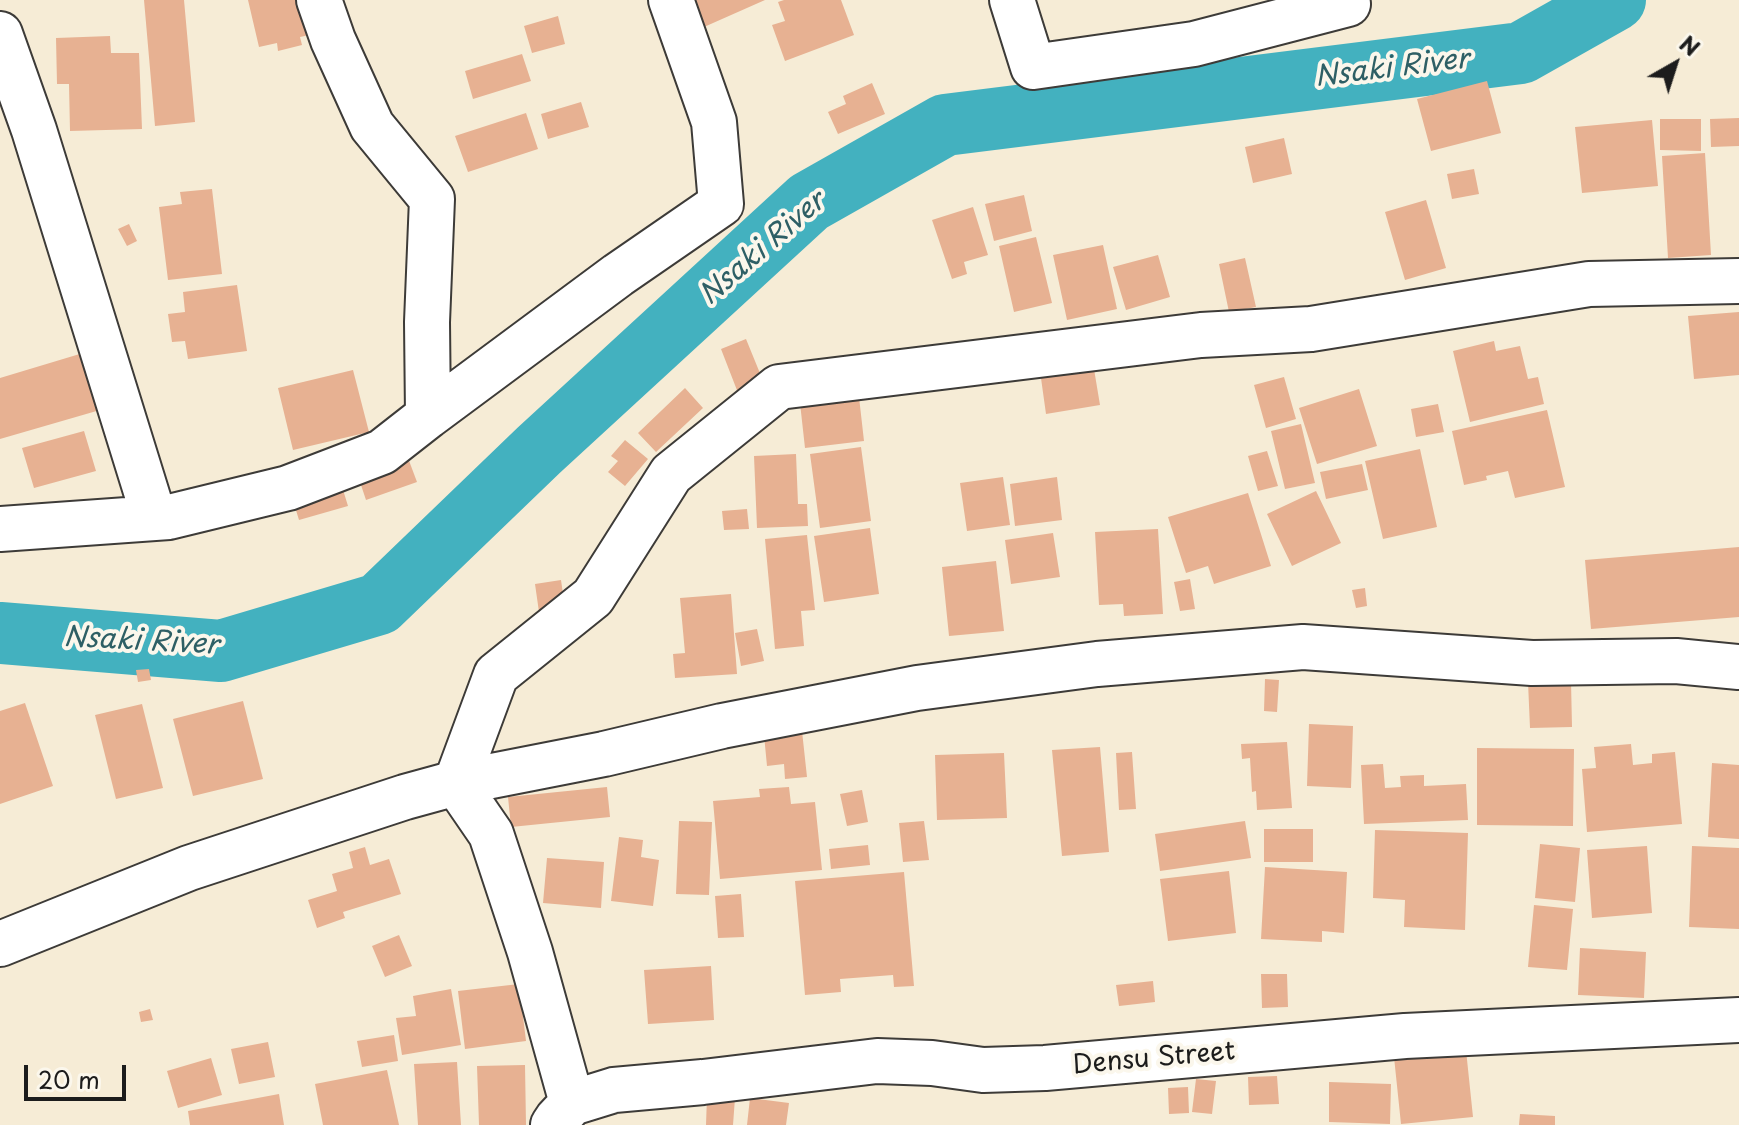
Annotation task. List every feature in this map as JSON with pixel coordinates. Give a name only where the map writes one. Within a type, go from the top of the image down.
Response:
[{"type":"street","points":[[319,0],[333,40],[372,126],[432,199],[427,322],[428,416]]},
{"type":"street","points":[[0,529],[169,517],[288,488],[382,452],[618,275],[721,204],[714,122],[671,0]]},
{"type":"street","points":[[1012,0],[1033,67],[1194,44],[1348,4],[1347,0]]},
{"type":"street","points":[[0,34],[34,130],[154,517]]},
{"type":"street","points":[[456,783],[496,675],[593,597],[671,474],[779,387],[1201,335],[1311,329],[1589,284],[1739,281]]},
{"type":"street","points":[[0,944],[189,868],[405,797],[456,783],[604,754],[722,726],[917,688],[1097,664],[1303,647],[1532,663],[1676,661],[1739,667]]},
{"type":"street","points":[[456,783],[491,834],[530,952],[563,1114]]},
{"type":"street","name":"Densu Street","points":[[563,1114],[614,1090],[877,1061],[932,1063],[983,1070],[1045,1068],[1405,1036],[1739,1020]]},
{"type":"building","points":[[144,0],[184,0],[195,122],[155,126]]},
{"type":"building","points":[[248,0],[311,0],[319,33],[300,37],[302,45],[278,51],[277,43],[259,47]]},
{"type":"building","points":[[692,0],[765,0],[704,27]]},
{"type":"building","points":[[841,0],[854,35],[785,61],[772,25],[785,21],[778,2]]},
{"type":"building","points":[[558,16],[565,44],[532,53],[524,26]]},
{"type":"building","points":[[110,36],[111,53],[139,53],[142,129],[70,131],[69,84],[57,84],[56,38]]},
{"type":"building","points":[[522,54],[531,81],[473,99],[465,71]]},
{"type":"building","points":[[1487,81],[1501,133],[1431,151],[1417,99]]},
{"type":"building","points":[[872,83],[885,114],[838,134],[828,112],[846,104],[843,96]]},
{"type":"building","points":[[581,102],[589,127],[548,139],[541,114]]},
{"type":"building","points":[[526,113],[538,149],[468,172],[455,136]]},
{"type":"building","points":[[1739,118],[1739,146],[1711,147],[1710,119]]},
{"type":"building","points":[[1660,119],[1701,119],[1701,151],[1660,150]]},
{"type":"building","points":[[1652,120],[1658,186],[1582,193],[1575,127]]},
{"type":"building","points":[[1284,138],[1292,174],[1253,183],[1245,147]]},
{"type":"building","points":[[1705,153],[1711,255],[1668,258],[1662,156]]},
{"type":"building","points":[[1474,169],[1479,194],[1452,199],[1447,174]]},
{"type":"building","points":[[212,189],[222,274],[168,280],[159,207],[182,204],[180,192]]},
{"type":"building","points":[[1024,195],[1032,231],[994,241],[985,204]]},
{"type":"building","points":[[1426,200],[1446,268],[1405,280],[1385,212]]},
{"type":"building","points":[[973,207],[988,255],[964,262],[967,274],[952,279],[932,220]]},
{"type":"building","points":[[129,224],[137,241],[127,246],[118,229]]},
{"type":"building","points":[[1036,237],[1052,303],[1014,312],[999,246]]},
{"type":"building","points":[[1103,245],[1117,309],[1067,320],[1053,255]]},
{"type":"building","points":[[1158,255],[1170,297],[1126,310],[1113,267]]},
{"type":"building","points":[[1245,258],[1256,307],[1229,312],[1219,264]]},
{"type":"building","points":[[237,285],[247,351],[188,359],[185,341],[172,342],[168,314],[185,312],[183,292]]},
{"type":"building","points":[[1739,312],[1739,375],[1694,379],[1688,316]]},
{"type":"building","points":[[746,339],[766,388],[740,398],[721,349]]},
{"type":"building","points":[[1494,341],[1496,351],[1520,346],[1528,379],[1538,377],[1544,404],[1470,422],[1453,351]]},
{"type":"building","points":[[83,353],[100,410],[0,439],[0,378]]},
{"type":"building","points":[[1093,363],[1100,405],[1046,414],[1040,371]]},
{"type":"building","points":[[353,370],[369,432],[293,450],[278,388]]},
{"type":"building","points":[[1284,377],[1296,419],[1266,428],[1254,385]]},
{"type":"building","points":[[685,388],[703,408],[656,452],[638,433]]},
{"type":"building","points":[[1359,389],[1377,446],[1317,464],[1299,408]]},
{"type":"building","points":[[859,397],[864,441],[805,448],[800,403]]},
{"type":"building","points":[[1438,404],[1444,432],[1416,437],[1411,409]]},
{"type":"building","points":[[1547,410],[1565,487],[1515,498],[1508,471],[1464,485],[1452,431]]},
{"type":"building","points":[[1301,424],[1315,483],[1285,489],[1271,431]]},
{"type":"building","points":[[84,431],[96,471],[34,488],[22,448]]},
{"type":"building","points":[[625,440],[648,459],[625,486],[608,472],[618,461],[611,456]]},
{"type":"building","points":[[861,447],[871,521],[820,528],[810,454]]},
{"type":"building","points":[[1420,449],[1437,527],[1383,539],[1365,461]]},
{"type":"building","points":[[1267,451],[1278,486],[1258,491],[1248,456]]},
{"type":"building","points":[[796,454],[798,504],[807,504],[808,526],[757,528],[754,456]]},
{"type":"building","points":[[408,458],[417,482],[366,500],[358,476]]},
{"type":"building","points":[[1362,464],[1368,490],[1326,499],[1320,472]]},
{"type":"building","points":[[1003,477],[1010,525],[967,531],[960,483]]},
{"type":"building","points":[[1057,477],[1062,520],[1015,526],[1010,484]]},
{"type":"building","points":[[340,480],[348,506],[299,520],[291,494]]},
{"type":"building","points":[[1316,491],[1341,543],[1292,566],[1267,514]]},
{"type":"building","points":[[1248,493],[1271,566],[1214,584],[1208,566],[1186,573],[1168,517]]},
{"type":"building","points":[[747,509],[749,529],[724,530],[722,511]]},
{"type":"building","points":[[870,528],[879,594],[824,602],[814,536]]},
{"type":"building","points":[[1158,529],[1163,614],[1124,616],[1123,604],[1099,605],[1095,532]]},
{"type":"building","points":[[1053,533],[1060,577],[1011,584],[1005,540]]},
{"type":"building","points":[[807,535],[815,610],[801,611],[804,646],[775,649],[765,539]]},
{"type":"building","points":[[1739,547],[1739,617],[1591,629],[1585,560]]},
{"type":"building","points":[[996,561],[1004,631],[949,636],[942,567]]},
{"type":"building","points":[[1190,579],[1195,609],[1180,611],[1174,582]]},
{"type":"building","points":[[561,580],[565,608],[539,612],[535,584]]},
{"type":"building","points":[[1365,588],[1367,606],[1356,608],[1352,590]]},
{"type":"building","points":[[731,594],[737,674],[675,678],[673,654],[685,653],[680,598]]},
{"type":"building","points":[[757,629],[764,661],[741,666],[735,633]]},
{"type":"building","points":[[149,669],[151,680],[138,682],[136,670]]},
{"type":"building","points":[[1265,679],[1279,680],[1277,712],[1264,711]]},
{"type":"building","points":[[1571,681],[1572,727],[1530,728],[1528,682]]},
{"type":"building","points":[[243,701],[263,779],[193,796],[173,719]]},
{"type":"building","points":[[25,703],[53,786],[0,804],[0,711]]},
{"type":"building","points":[[142,704],[163,788],[116,799],[95,715]]},
{"type":"building","points":[[1309,724],[1353,726],[1351,788],[1307,786]]},
{"type":"building","points":[[802,731],[807,777],[785,779],[784,764],[767,766],[764,735]]},
{"type":"building","points":[[1287,742],[1292,808],[1257,810],[1256,791],[1252,792],[1250,758],[1242,759],[1241,744]]},
{"type":"building","points":[[1631,744],[1633,765],[1652,763],[1652,754],[1675,752],[1682,824],[1587,832],[1582,769],[1596,768],[1594,747]]},
{"type":"building","points":[[1100,747],[1109,852],[1062,856],[1052,750]]},
{"type":"building","points":[[1477,748],[1574,749],[1573,826],[1477,825]]},
{"type":"building","points":[[1132,752],[1136,809],[1119,810],[1116,753]]},
{"type":"building","points":[[1004,753],[1007,818],[937,820],[935,755]]},
{"type":"building","points":[[1712,763],[1739,765],[1739,839],[1708,837]]},
{"type":"building","points":[[1383,764],[1385,788],[1401,787],[1400,776],[1424,775],[1424,786],[1466,784],[1468,820],[1364,824],[1361,765]]},
{"type":"building","points":[[607,787],[610,817],[511,827],[508,797]]},
{"type":"building","points":[[789,787],[791,804],[815,802],[822,870],[720,879],[713,801],[760,797],[759,789]]},
{"type":"building","points":[[862,790],[868,822],[847,826],[840,794]]},
{"type":"building","points":[[679,821],[712,822],[709,895],[676,894]]},
{"type":"building","points":[[924,821],[929,860],[903,862],[899,823]]},
{"type":"building","points":[[1245,821],[1251,858],[1160,871],[1155,834]]},
{"type":"building","points":[[1264,829],[1313,829],[1313,862],[1264,862]]},
{"type":"building","points":[[1375,830],[1468,833],[1465,930],[1404,927],[1405,900],[1373,898]]},
{"type":"building","points":[[619,837],[643,840],[641,857],[659,860],[653,906],[611,901]]},
{"type":"building","points":[[1540,844],[1580,848],[1575,902],[1535,898]]},
{"type":"building","points":[[868,845],[870,865],[831,869],[829,849]]},
{"type":"building","points":[[1647,846],[1652,913],[1592,918],[1587,850]]},
{"type":"building","points":[[1692,846],[1739,848],[1739,929],[1689,927]]},
{"type":"building","points":[[365,847],[370,865],[389,859],[401,894],[343,912],[345,918],[317,928],[308,900],[337,891],[332,874],[353,868],[349,852]]},
{"type":"building","points":[[547,858],[604,862],[601,908],[543,903]]},
{"type":"building","points":[[1265,867],[1347,872],[1344,933],[1322,931],[1322,942],[1261,939]]},
{"type":"building","points":[[1229,871],[1236,933],[1168,941],[1160,879]]},
{"type":"building","points":[[904,872],[914,986],[894,987],[893,975],[840,979],[841,992],[805,995],[795,881]]},
{"type":"building","points":[[741,894],[744,937],[718,938],[715,896]]},
{"type":"building","points":[[1534,905],[1573,909],[1567,970],[1528,967]]},
{"type":"building","points":[[399,935],[412,966],[385,977],[372,946]]},
{"type":"building","points":[[1580,948],[1646,952],[1644,998],[1578,995]]},
{"type":"building","points":[[711,966],[714,1020],[648,1024],[644,970]]},
{"type":"building","points":[[1261,974],[1287,974],[1288,1007],[1262,1008]]},
{"type":"building","points":[[1153,981],[1155,1002],[1119,1006],[1116,985]]},
{"type":"building","points":[[519,984],[526,1041],[465,1049],[458,991]]},
{"type":"building","points":[[451,989],[461,1045],[402,1055],[396,1018],[416,1016],[413,996]]},
{"type":"building","points":[[150,1009],[153,1020],[141,1022],[139,1012]]},
{"type":"building","points":[[394,1035],[398,1061],[362,1067],[357,1041]]},
{"type":"building","points":[[268,1042],[275,1077],[239,1084],[231,1049]]},
{"type":"building","points":[[1466,1050],[1473,1117],[1401,1124],[1394,1057]]},
{"type":"building","points":[[211,1058],[222,1095],[178,1108],[167,1071]]},
{"type":"building","points":[[457,1062],[461,1125],[418,1125],[414,1064]]},
{"type":"building","points":[[525,1065],[526,1125],[479,1125],[477,1066]]},
{"type":"building","points":[[387,1070],[399,1125],[323,1125],[315,1084]]},
{"type":"building","points":[[1277,1076],[1279,1104],[1249,1105],[1248,1077]]},
{"type":"building","points":[[1196,1079],[1216,1081],[1212,1114],[1192,1112]]},
{"type":"building","points":[[1329,1082],[1391,1084],[1390,1124],[1329,1122]]},
{"type":"building","points":[[1188,1087],[1189,1113],[1169,1114],[1168,1088]]},
{"type":"building","points":[[279,1094],[284,1125],[190,1125],[188,1111]]},
{"type":"building","points":[[707,1096],[735,1098],[733,1125],[706,1125]]},
{"type":"building","points":[[750,1098],[789,1103],[786,1125],[747,1125]]},
{"type":"building","points":[[1520,1114],[1555,1116],[1555,1125],[1519,1125]]},
{"type":"waterway","name":"Nsaki River","points":[[0,633],[221,651],[379,604],[539,450],[809,202],[945,125],[1521,53],[1615,0]]}]
